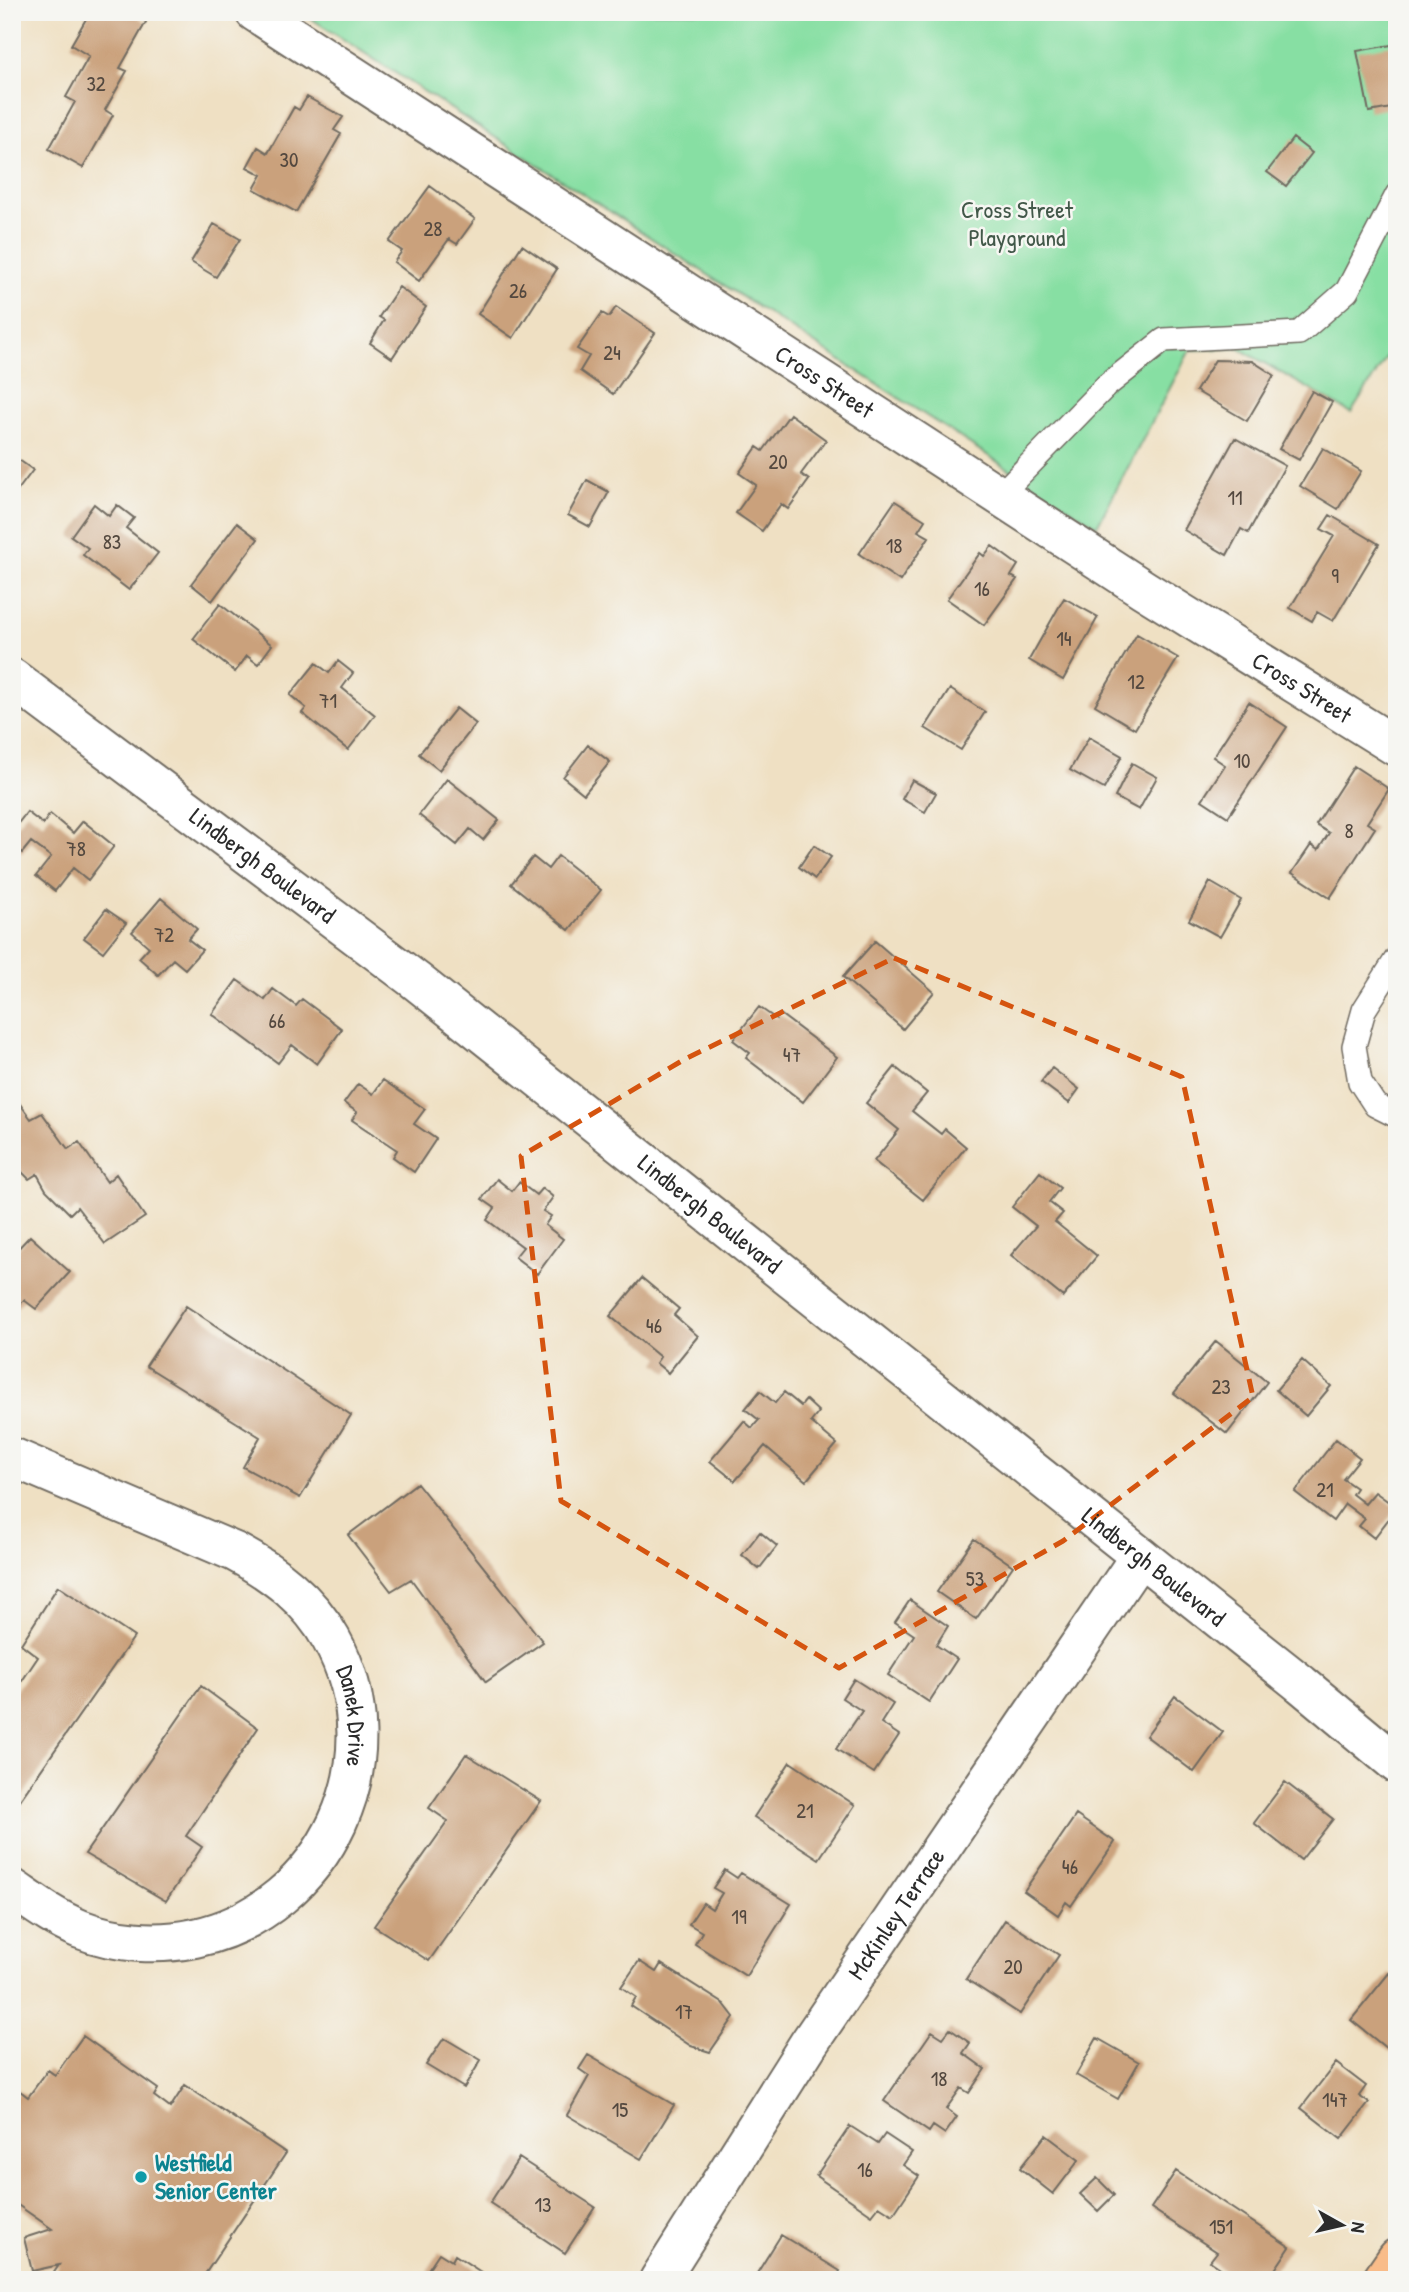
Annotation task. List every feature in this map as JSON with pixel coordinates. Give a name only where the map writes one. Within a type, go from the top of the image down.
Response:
[{"type":"main road","points":[[1382,2280],[1397,2258]]},
{"type":"street","name":"Cross Street","points":[[255,12],[1143,589],[1397,747]]},
{"type":"street","name":"Lindbergh Boulevard","points":[[12,678],[415,980],[1301,1684],[1397,1764]]},
{"type":"street","name":"Danek Drive","points":[[12,1457],[235,1552],[264,1567],[290,1588],[313,1612],[332,1640],[345,1670],[357,1735],[347,1800],[334,1831],[317,1859],[296,1884],[270,1906],[242,1922],[211,1934],[179,1941],[145,1942],[113,1938],[81,1929],[51,1915],[12,1888]]},
{"type":"street","name":"McKinley Terrace","points":[[659,2280],[810,2043],[1140,1556]]},
{"type":"lane","points":[[1000,495],[1106,386],[1164,340],[1298,333],[1347,291],[1397,195]]},
{"type":"lane","points":[[1397,958],[1364,1010],[1354,1046],[1360,1082],[1375,1105],[1397,1116]]},
{"type":"highlighted area","points":[[894,958],[1182,1077],[1253,1397],[1063,1541],[839,1668],[561,1501],[521,1156],[685,1059]]},
{"type":"green space","name":"Cross Street Playground","points":[[301,12],[1397,12],[1397,341],[1351,413],[1238,348],[1190,350],[1097,526]]},
{"type":"building","points":[[90,12],[130,12],[146,22],[120,68],[127,71],[105,110],[113,115],[83,168],[49,149],[75,102],[66,97],[89,56],[71,45]]},
{"type":"building","points":[[1397,44],[1397,107],[1369,112],[1357,51]]},
{"type":"building","points":[[307,97],[343,117],[334,130],[341,134],[296,212],[254,189],[262,175],[247,167],[258,147],[268,153],[294,107],[299,110]]},
{"type":"building","points":[[1293,138],[1312,153],[1286,186],[1267,172]]},
{"type":"building","points":[[430,186],[475,219],[457,244],[449,239],[419,281],[394,262],[402,251],[389,242]]},
{"type":"building","points":[[214,224],[240,239],[216,277],[191,262]]},
{"type":"building","points":[[522,245],[557,269],[513,338],[478,314]]},
{"type":"building","points":[[399,287],[426,307],[392,358],[370,343],[384,320],[379,317]]},
{"type":"building","points":[[616,307],[655,333],[613,394],[580,371],[589,356],[577,349],[602,313],[609,317]]},
{"type":"building","points":[[1215,360],[1252,361],[1274,375],[1247,421],[1196,391]]},
{"type":"building","points":[[1312,391],[1332,402],[1299,460],[1279,449]]},
{"type":"building","points":[[790,414],[826,440],[801,474],[809,480],[788,509],[781,504],[762,531],[736,513],[756,485],[739,473],[757,447],[763,451]]},
{"type":"building","points":[[1235,438],[1285,466],[1248,533],[1241,529],[1227,555],[1184,530]]},
{"type":"building","points":[[1323,448],[1361,471],[1338,509],[1300,486]]},
{"type":"building","points":[[12,455],[33,470],[12,498]]},
{"type":"building","points":[[587,480],[609,492],[590,527],[568,515]]},
{"type":"building","points":[[895,501],[925,520],[918,531],[929,537],[900,581],[859,554]]},
{"type":"building","points":[[94,504],[109,516],[117,505],[134,518],[126,528],[158,553],[129,590],[83,555],[88,548],[71,536]]},
{"type":"building","points":[[1330,515],[1379,544],[1333,621],[1317,612],[1312,621],[1290,608],[1334,536],[1321,529]]},
{"type":"building","points":[[237,523],[258,539],[212,601],[191,584]]},
{"type":"building","points":[[992,546],[1018,565],[1011,576],[1017,579],[984,625],[947,599],[980,553],[984,556]]},
{"type":"building","points":[[1064,598],[1098,617],[1063,680],[1029,660]]},
{"type":"building","points":[[220,604],[272,645],[258,664],[247,656],[235,672],[193,639]]},
{"type":"building","points":[[1137,634],[1178,658],[1135,729],[1095,705]]},
{"type":"building","points":[[338,661],[353,673],[342,688],[375,715],[348,750],[302,713],[306,708],[290,695],[316,663],[329,673]]},
{"type":"building","points":[[950,689],[985,712],[961,750],[925,728]]},
{"type":"building","points":[[1249,702],[1287,727],[1228,817],[1202,800],[1225,765],[1213,757]]},
{"type":"building","points":[[456,708],[476,724],[439,770],[419,754]]},
{"type":"building","points":[[1089,737],[1122,756],[1104,789],[1070,770]]},
{"type":"building","points":[[588,745],[610,762],[584,794],[563,777]]},
{"type":"building","points":[[1132,763],[1157,777],[1139,810],[1115,797]]},
{"type":"building","points":[[1354,766],[1389,789],[1367,823],[1375,828],[1330,898],[1292,873],[1311,845],[1318,850],[1329,833],[1316,825]]},
{"type":"building","points":[[447,779],[499,820],[483,840],[470,829],[457,845],[419,815]]},
{"type":"building","points":[[912,780],[936,793],[925,812],[902,799]]},
{"type":"building","points":[[27,812],[43,824],[50,814],[73,833],[83,821],[114,846],[88,880],[73,868],[55,891],[36,876],[51,857],[31,842],[22,853],[12,845],[12,831]]},
{"type":"building","points":[[814,845],[831,857],[815,879],[799,867]]},
{"type":"building","points":[[558,856],[601,890],[569,930],[511,884],[533,857],[548,869]]},
{"type":"building","points":[[1210,882],[1241,900],[1220,937],[1189,920]]},
{"type":"building","points":[[161,898],[197,929],[188,939],[202,950],[185,969],[173,959],[158,975],[139,958],[149,947],[132,932]]},
{"type":"building","points":[[106,909],[126,923],[103,952],[84,938]]},
{"type":"building","points":[[875,941],[934,992],[903,1029],[843,977]]},
{"type":"building","points":[[237,980],[265,1000],[273,989],[296,1006],[302,999],[342,1029],[317,1064],[292,1045],[278,1063],[212,1014]]},
{"type":"building","points":[[759,1007],[776,1019],[780,1014],[837,1057],[803,1102],[746,1058],[750,1053],[733,1040]]},
{"type":"building","points":[[895,1067],[927,1093],[912,1111],[941,1134],[945,1129],[966,1147],[923,1200],[874,1161],[899,1130],[866,1103]]},
{"type":"building","points":[[1052,1068],[1079,1089],[1069,1103],[1041,1082]]},
{"type":"building","points":[[383,1080],[425,1109],[414,1124],[436,1139],[414,1172],[393,1157],[397,1150],[352,1120],[357,1112],[344,1103],[358,1084],[373,1094]]},
{"type":"building","points":[[12,1093],[31,1119],[42,1113],[68,1149],[79,1142],[107,1182],[116,1174],[145,1217],[105,1244],[77,1207],[70,1214],[46,1190],[37,1174],[29,1179],[12,1162]]},
{"type":"building","points":[[1040,1172],[1060,1188],[1049,1202],[1063,1213],[1055,1222],[1097,1256],[1063,1297],[1011,1255],[1036,1226],[1012,1207]]},
{"type":"building","points":[[497,1179],[512,1191],[519,1182],[536,1195],[542,1188],[553,1197],[543,1211],[551,1216],[545,1225],[563,1239],[537,1274],[515,1257],[523,1247],[487,1220],[495,1208],[482,1199]]},
{"type":"building","points":[[30,1236],[70,1272],[36,1309],[24,1300],[12,1312],[12,1255]]},
{"type":"building","points":[[642,1278],[679,1309],[674,1315],[698,1336],[668,1373],[656,1363],[660,1357],[610,1316]]},
{"type":"building","points":[[186,1306],[351,1415],[300,1498],[243,1467],[260,1437],[146,1366]]},
{"type":"building","points":[[1216,1341],[1267,1382],[1227,1434],[1174,1393]]},
{"type":"building","points":[[1302,1360],[1331,1386],[1306,1416],[1276,1390]]},
{"type":"building","points":[[760,1391],[775,1403],[784,1392],[801,1406],[806,1400],[819,1412],[811,1422],[837,1444],[806,1481],[765,1446],[735,1481],[710,1461],[744,1421],[752,1428],[759,1420],[745,1409]]},
{"type":"building","points":[[1336,1439],[1360,1458],[1343,1479],[1356,1488],[1352,1494],[1365,1504],[1375,1492],[1397,1508],[1374,1538],[1359,1526],[1365,1519],[1345,1504],[1333,1521],[1295,1492]]},
{"type":"building","points":[[417,1483],[543,1642],[486,1682],[411,1579],[391,1591],[348,1535]]},
{"type":"building","points":[[760,1532],[777,1546],[759,1569],[742,1555]]},
{"type":"building","points":[[974,1539],[1013,1566],[976,1619],[937,1592]]},
{"type":"building","points":[[58,1586],[134,1637],[20,1800],[12,1794],[12,1696],[38,1657],[21,1644]]},
{"type":"building","points":[[910,1600],[948,1626],[936,1645],[957,1659],[929,1702],[888,1675],[914,1635],[895,1622]]},
{"type":"building","points":[[854,1679],[893,1704],[881,1723],[899,1735],[874,1773],[836,1749],[862,1711],[842,1698]]},
{"type":"building","points":[[201,1686],[258,1728],[186,1836],[202,1847],[166,1901],[85,1854]]},
{"type":"building","points":[[1175,1696],[1223,1732],[1194,1772],[1146,1736]]},
{"type":"building","points":[[466,1754],[541,1801],[429,1961],[374,1926],[448,1821],[429,1808]]},
{"type":"building","points":[[790,1762],[855,1805],[819,1859],[754,1817]]},
{"type":"building","points":[[1285,1782],[1333,1819],[1301,1860],[1254,1823]]},
{"type":"building","points":[[1076,1815],[1115,1842],[1071,1906],[1066,1902],[1058,1915],[1024,1891]]},
{"type":"building","points":[[725,1870],[737,1878],[741,1873],[791,1904],[746,1976],[695,1944],[702,1932],[689,1924],[703,1903],[712,1909],[722,1893],[713,1888]]},
{"type":"building","points":[[1005,1920],[1059,1955],[1020,2014],[966,1979]]},
{"type":"building","points":[[639,1961],[656,1972],[661,1964],[724,2004],[734,2017],[710,2052],[691,2046],[631,2006],[636,1997],[621,1987]]},
{"type":"building","points":[[1389,1973],[1397,1980],[1397,2044],[1391,2052],[1351,2020]]},
{"type":"building","points":[[950,2029],[970,2043],[963,2053],[985,2069],[969,2093],[961,2088],[946,2109],[957,2117],[945,2134],[933,2126],[929,2132],[884,2101],[932,2031],[943,2038]]},
{"type":"building","name":"Westfield Senior Center","points":[[83,2036],[158,2089],[154,2096],[170,2108],[185,2085],[286,2153],[201,2280],[49,2280],[59,2265],[32,2271],[24,2238],[52,2229],[12,2201],[12,2101],[20,2091],[28,2097],[48,2070],[55,2075]]},
{"type":"building","points":[[444,2038],[481,2060],[464,2088],[426,2065]]},
{"type":"building","points":[[1097,2038],[1139,2062],[1118,2099],[1076,2075]]},
{"type":"building","points":[[588,2055],[674,2105],[641,2159],[567,2115],[589,2076],[579,2069]]},
{"type":"building","points":[[1336,2063],[1366,2086],[1359,2096],[1369,2103],[1341,2139],[1301,2108]]},
{"type":"building","points":[[850,2126],[878,2144],[885,2134],[912,2152],[903,2165],[919,2176],[893,2215],[879,2206],[872,2215],[816,2176]]},
{"type":"building","points":[[1046,2135],[1079,2160],[1053,2194],[1020,2168]]},
{"type":"building","points":[[519,2158],[595,2207],[565,2253],[490,2203]]},
{"type":"building","points":[[1176,2171],[1290,2247],[1268,2280],[1238,2280],[1210,2261],[1217,2252],[1151,2208]]},
{"type":"building","points":[[1097,2178],[1114,2195],[1098,2211],[1080,2194]]},
{"type":"building","points":[[781,2235],[840,2271],[834,2280],[754,2278]]},
{"type":"building","points":[[439,2253],[452,2261],[455,2255],[493,2280],[440,2280],[427,2271]]},
{"type":"place","name":"Westfield Senior Center","points":[[141,2177]]}]
